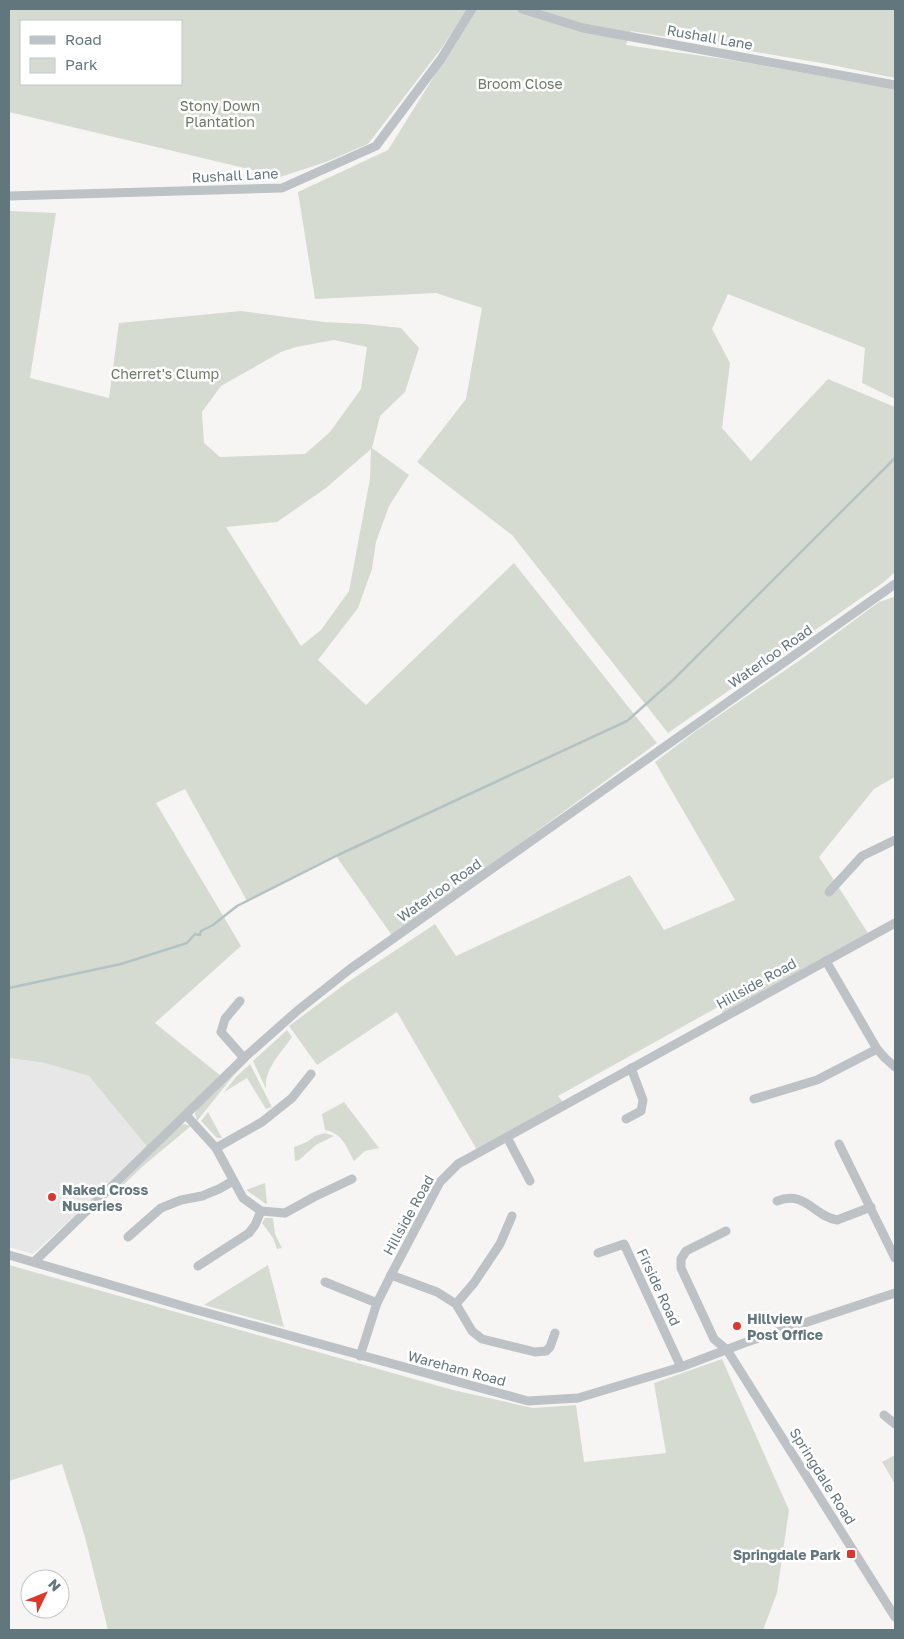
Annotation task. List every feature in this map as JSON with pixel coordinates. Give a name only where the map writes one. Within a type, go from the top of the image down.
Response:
[{"type":"street","name":"Rushall Lane","points":[[9,196],[282,188],[376,146],[441,59],[472,9]]},
{"type":"street","name":"Rushall Lane","points":[[522,9],[583,28],[895,85]]},
{"type":"street","name":"Waterloo Road","points":[[34,1262],[244,1058],[297,1011],[350,969],[895,585]]},
{"type":"street","points":[[829,892],[862,856],[895,840]]},
{"type":"street","name":"Hillside Road","points":[[360,1356],[377,1303],[391,1275],[440,1182],[458,1164],[895,923]]},
{"type":"street","points":[[826,961],[877,1049],[895,1067]]},
{"type":"street","points":[[240,1002],[225,1019],[221,1032],[244,1058]]},
{"type":"street","points":[[754,1099],[817,1080],[877,1049]]},
{"type":"street","points":[[626,1119],[642,1111],[643,1106],[643,1100],[631,1068]]},
{"type":"street","points":[[216,1148],[262,1122],[292,1098],[311,1074]]},
{"type":"street","points":[[186,1115],[216,1148],[243,1198],[261,1211],[285,1213],[352,1179]]},
{"type":"street","points":[[507,1137],[530,1181]]},
{"type":"street","points":[[844,1147],[895,1258]]},
{"type":"street","points":[[128,1237],[161,1208],[181,1200],[202,1196],[233,1181]]},
{"type":"street","points":[[777,1200],[786,1198],[797,1199],[827,1217],[837,1220],[872,1207]]},
{"type":"street","points":[[198,1266],[249,1233],[261,1211]]},
{"type":"street","points":[[456,1304],[474,1283],[500,1244],[512,1216]]},
{"type":"street","name":"Springdale Road","points":[[726,1231],[686,1251],[681,1260],[681,1268],[714,1339],[727,1350],[895,1617]]},
{"type":"street","name":"Firside Road","points":[[598,1253],[624,1244],[681,1367]]},
{"type":"street","name":"Wareham Road","points":[[9,1255],[193,1310],[528,1401],[578,1398],[681,1367],[895,1293]]},
{"type":"street","points":[[391,1275],[438,1292],[456,1304],[472,1332],[482,1339],[536,1352],[546,1351],[550,1347],[555,1333]]},
{"type":"street","points":[[325,1282],[377,1303]]},
{"type":"street","points":[[884,1416],[895,1424]]},
{"type":"shaded area","name":"Naked Cross Nuseries","points":[[9,1058],[45,1063],[89,1076],[148,1148],[33,1254],[9,1247]]},
{"type":"green space","name":"Stony Down Plantation","points":[[9,9],[468,9],[441,49],[368,144],[326,162],[274,179],[274,175],[9,112]]},
{"type":"green space","name":"Broom Close","points":[[476,9],[895,9],[895,78],[827,64],[631,31],[626,45],[731,60],[895,89],[895,399],[862,383],[865,348],[728,294],[712,329],[730,363],[722,428],[751,461],[828,379],[895,407],[895,572],[884,582],[668,733],[512,535],[417,462],[466,399],[482,308],[436,293],[315,299],[298,192],[388,150]]},
{"type":"green space","name":"Cherret's Clump","points":[[9,211],[56,213],[30,378],[109,398],[119,323],[241,311],[324,322],[401,328],[419,348],[405,392],[380,416],[372,448],[409,475],[389,506],[376,542],[372,569],[358,608],[318,660],[366,705],[514,563],[657,743],[393,937],[336,856],[247,901],[185,789],[156,803],[241,946],[155,1023],[221,1076],[148,1148],[89,1076],[45,1063],[9,1058]],"holes":[[[334,340],[367,347],[361,389],[330,432],[305,454],[220,457],[204,443],[202,412],[221,386],[281,352],[296,347]],[[371,449],[370,479],[349,591],[321,630],[301,646],[226,527],[277,522],[326,488]]]},
{"type":"green space","points":[[894,597],[895,777],[874,789],[819,857],[868,933],[723,1013],[718,1007],[558,1096],[563,1102],[477,1150],[397,1012],[317,1065],[289,1026],[345,984],[435,924],[456,956],[630,875],[664,930],[735,900],[655,762],[879,602]]},
{"type":"green space","points":[[287,1030],[292,1037],[270,1068],[266,1089],[253,1061]]},
{"type":"green space","points":[[247,1058],[248,1061],[234,1075],[197,1121],[195,1113],[197,1109]]},
{"type":"green space","points":[[250,1064],[272,1107],[266,1109],[247,1078],[224,1092]]},
{"type":"green space","points":[[344,1102],[379,1148],[365,1151],[354,1161],[340,1138],[336,1134],[325,1130],[322,1114]]},
{"type":"green space","points":[[208,1112],[222,1138],[217,1138],[201,1121]]},
{"type":"green space","points":[[184,1124],[191,1126],[143,1166],[113,1195],[112,1193]]},
{"type":"green space","points":[[325,1133],[334,1136],[316,1145],[299,1160],[295,1161],[294,1147]]},
{"type":"green space","points":[[265,1183],[267,1203],[266,1204],[246,1190]]},
{"type":"green space","points":[[265,1218],[273,1218],[275,1234],[282,1248],[277,1249],[273,1238],[262,1223]]},
{"type":"green space","points":[[9,1265],[453,1390],[533,1408],[576,1405],[584,1462],[666,1453],[654,1383],[722,1359],[789,1510],[777,1593],[763,1630],[108,1630],[85,1537],[62,1464],[9,1481]]},
{"type":"green space","points":[[268,1265],[284,1327],[204,1305]]},
{"type":"green space","points":[[895,1455],[895,1484],[882,1462]]},
{"type":"waterway","points":[[9,988],[121,964],[187,943],[195,934],[200,935],[201,931],[213,925],[237,906],[338,855],[627,721],[673,680],[895,458]]},
{"type":"place","name":"Naked Cross Nuseries","points":[[52,1197]]},
{"type":"place","name":"Hillview Post Office","points":[[737,1326]]},
{"type":"place","name":"Springdale Park","points":[[851,1554]]}]
